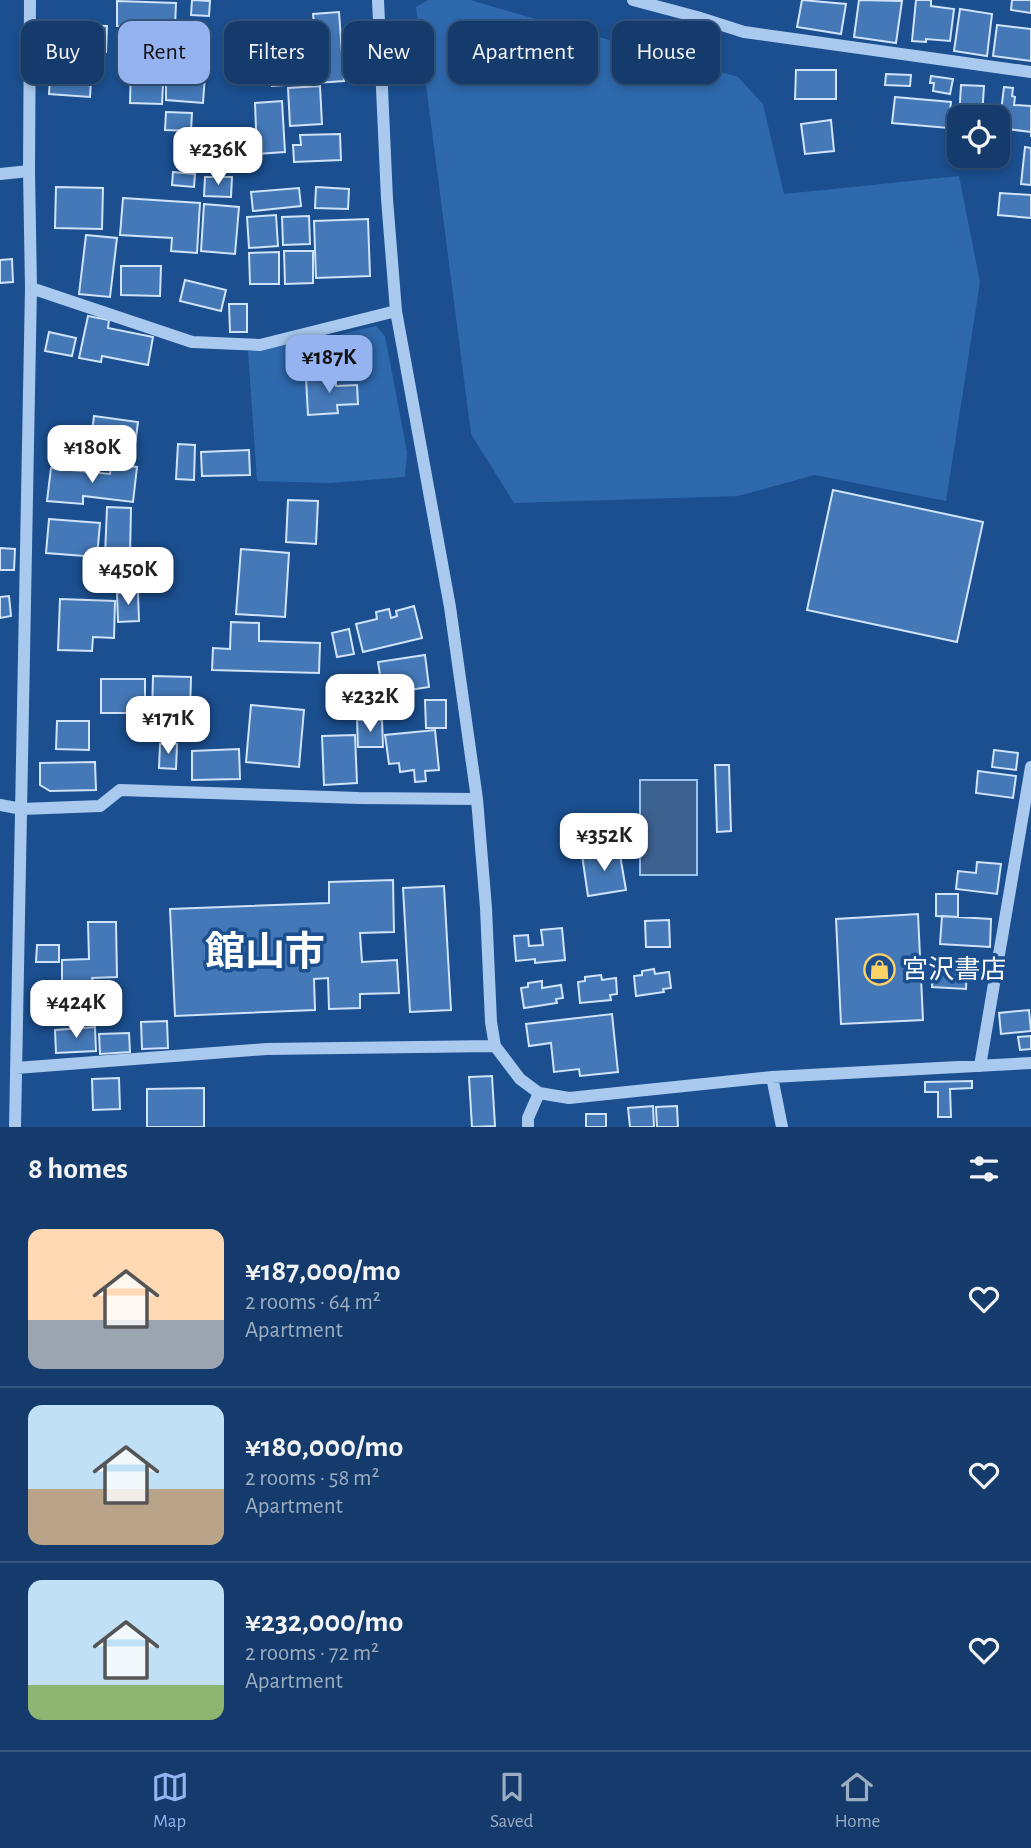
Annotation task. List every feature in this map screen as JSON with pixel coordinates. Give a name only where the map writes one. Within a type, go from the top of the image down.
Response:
[{"type":"street","points":[[15,1127],[31,288],[30,0]]},
{"type":"street","points":[[378,0],[387,199],[396,311],[450,607],[477,799],[486,908],[491,1022],[495,1046],[520,1079],[539,1093],[569,1098],[772,1077],[1031,1063]]},
{"type":"street","points":[[632,0],[744,32],[1031,72]]},
{"type":"street","points":[[0,174],[29,171]]},
{"type":"street","points":[[31,288],[192,342],[260,345],[396,311]]},
{"type":"street","points":[[980,1066],[1031,767]]},
{"type":"street","points":[[0,805],[22,809],[100,806],[120,790],[477,799]]},
{"type":"street","points":[[16,1068],[266,1049],[495,1046]]},
{"type":"street","points":[[772,1077],[782,1127]]},
{"type":"street","points":[[0,1087],[15,1086]]},
{"type":"street","points":[[528,1127],[528,1118],[539,1093]]},
{"type":"shaded area","points":[[428,0],[470,0],[543,21],[448,21],[448,84],[598,84],[598,37],[612,41],[612,84],[720,84],[720,72],[738,77],[763,104],[784,194],[959,176],[980,282],[946,501],[815,475],[738,496],[514,503],[471,434],[426,84],[434,84],[434,21],[418,21],[416,7]]},
{"type":"shaded area","points":[[376,326],[385,336],[407,452],[405,477],[330,483],[257,481],[248,351],[317,340]]},
{"type":"shaded area","points":[[640,780],[697,780],[697,875],[640,875]]},
{"type":"building","points":[[192,0],[210,1],[209,16],[191,15]]},
{"type":"building","points":[[802,0],[846,4],[841,34],[797,27]]},
{"type":"building","points":[[859,0],[902,1],[896,43],[854,37]]},
{"type":"building","points":[[916,0],[931,0],[931,6],[954,9],[950,41],[912,41]]},
{"type":"building","points":[[1012,0],[1031,0],[1031,13],[1011,10]]},
{"type":"building","points":[[117,1],[176,3],[175,21],[118,21],[117,26]]},
{"type":"building","points":[[960,9],[992,14],[987,56],[954,51]]},
{"type":"building","points":[[339,12],[343,81],[329,82],[329,21],[314,21],[313,14]]},
{"type":"building","points":[[997,25],[1031,29],[1031,61],[993,56]]},
{"type":"building","points":[[104,26],[107,26],[104,52]]},
{"type":"building","points":[[796,70],[836,70],[836,99],[795,99]]},
{"type":"building","points":[[886,74],[911,75],[910,86],[885,85]]},
{"type":"building","points":[[931,76],[953,79],[950,94],[933,91]]},
{"type":"building","points":[[50,84],[91,84],[90,97],[49,94]]},
{"type":"building","points":[[131,84],[163,84],[162,104],[130,103]]},
{"type":"building","points":[[166,84],[204,84],[203,103],[166,100]]},
{"type":"building","points":[[961,85],[984,86],[983,105],[960,105]]},
{"type":"building","points":[[320,86],[322,124],[290,126],[288,88]]},
{"type":"building","points":[[1004,87],[1013,88],[1014,105],[1031,106],[1031,132],[1010,129],[1010,105],[1002,105]]},
{"type":"building","points":[[895,97],[951,102],[951,105],[947,105],[947,128],[892,123]]},
{"type":"building","points":[[282,101],[285,152],[257,154],[255,103]]},
{"type":"building","points":[[166,112],[192,113],[191,131],[165,130]]},
{"type":"building","points":[[831,120],[834,151],[805,154],[801,124]]},
{"type":"building","points":[[340,134],[341,160],[294,162],[293,145],[301,145],[300,135]]},
{"type":"building","points":[[198,142],[251,143],[250,172],[198,172]]},
{"type":"building","points":[[1025,147],[1031,148],[1031,185],[1021,184]]},
{"type":"building","points":[[173,172],[195,174],[194,187],[172,185]]},
{"type":"building","points":[[205,177],[232,177],[231,197],[204,196]]},
{"type":"building","points":[[56,187],[103,188],[102,229],[55,228]]},
{"type":"building","points":[[316,187],[349,189],[348,209],[315,208]]},
{"type":"building","points":[[299,188],[301,206],[253,211],[251,192]]},
{"type":"building","points":[[1000,193],[1031,195],[1031,218],[998,215]]},
{"type":"building","points":[[123,198],[200,203],[197,253],[171,251],[172,238],[120,235]]},
{"type":"building","points":[[204,204],[239,207],[235,254],[201,251]]},
{"type":"building","points":[[276,215],[278,246],[249,248],[247,217]]},
{"type":"building","points":[[309,216],[310,244],[283,245],[282,217]]},
{"type":"building","points":[[368,219],[370,276],[316,278],[314,221]]},
{"type":"building","points":[[86,235],[117,238],[110,297],[79,294]]},
{"type":"building","points":[[284,251],[313,251],[313,283],[285,284]]},
{"type":"building","points":[[279,252],[279,284],[250,284],[249,253]]},
{"type":"building","points":[[12,259],[13,282],[0,283],[0,260]]},
{"type":"building","points":[[121,266],[161,266],[160,296],[121,295]]},
{"type":"building","points":[[185,280],[226,290],[221,311],[180,301]]},
{"type":"building","points":[[229,304],[247,304],[247,332],[230,332]]},
{"type":"building","points":[[88,316],[109,320],[108,328],[153,337],[148,365],[102,356],[101,362],[79,358]]},
{"type":"building","points":[[49,332],[76,338],[72,356],[45,351]]},
{"type":"building","points":[[336,376],[336,386],[357,385],[358,404],[337,405],[338,413],[308,415],[306,378]]},
{"type":"building","points":[[94,416],[138,422],[135,445],[91,439]]},
{"type":"building","points":[[178,444],[195,445],[194,480],[176,479]]},
{"type":"building","points":[[249,450],[250,475],[202,476],[201,452]]},
{"type":"building","points":[[111,464],[137,467],[133,502],[83,496],[83,504],[47,501],[51,468],[110,474]]},
{"type":"building","points":[[833,490],[983,522],[957,642],[807,610]]},
{"type":"building","points":[[288,500],[318,501],[316,544],[286,542]]},
{"type":"building","points":[[107,507],[131,508],[130,556],[105,556]]},
{"type":"building","points":[[49,519],[100,523],[97,557],[46,553]]},
{"type":"building","points":[[0,548],[15,549],[14,570],[0,570]]},
{"type":"building","points":[[241,549],[289,553],[285,617],[236,614]]},
{"type":"building","points":[[138,592],[139,621],[118,622],[117,593]]},
{"type":"building","points":[[9,596],[11,616],[0,618],[0,597]]},
{"type":"building","points":[[60,599],[115,601],[114,638],[93,637],[92,651],[58,650]]},
{"type":"building","points":[[414,606],[422,638],[363,652],[356,624],[377,619],[376,612],[389,609],[391,618],[397,616],[396,611]]},
{"type":"building","points":[[231,622],[259,623],[259,641],[320,643],[319,673],[212,670],[213,648],[230,649]]},
{"type":"building","points":[[349,629],[354,654],[337,657],[332,633]]},
{"type":"building","points":[[425,655],[429,687],[383,694],[378,662]]},
{"type":"building","points":[[153,676],[191,677],[190,712],[152,712]]},
{"type":"building","points":[[341,676],[364,677],[363,696],[339,695]]},
{"type":"building","points":[[101,679],[145,679],[145,713],[101,713]]},
{"type":"building","points":[[425,700],[446,700],[446,728],[426,728]]},
{"type":"building","points":[[251,705],[304,710],[299,767],[246,762]]},
{"type":"building","points":[[357,720],[382,720],[383,747],[358,747]]},
{"type":"building","points":[[57,721],[89,721],[89,750],[56,749]]},
{"type":"building","points":[[435,730],[439,770],[425,771],[426,781],[415,782],[414,770],[400,772],[399,763],[389,764],[385,735]]},
{"type":"building","points":[[355,735],[357,783],[324,785],[322,736]]},
{"type":"building","points":[[160,744],[177,744],[176,769],[159,768]]},
{"type":"building","points":[[239,749],[240,779],[192,780],[192,751]]},
{"type":"building","points":[[994,750],[1018,753],[1016,770],[992,767]]},
{"type":"building","points":[[95,762],[96,790],[50,791],[40,785],[40,763]]},
{"type":"building","points":[[715,765],[729,765],[731,831],[717,832]]},
{"type":"building","points":[[978,771],[1016,776],[1013,798],[976,793]]},
{"type":"building","points":[[619,849],[626,890],[588,896],[582,855]]},
{"type":"building","points":[[977,862],[1001,864],[997,894],[956,889],[958,871],[976,873]]},
{"type":"building","points":[[393,880],[394,932],[360,933],[362,962],[397,960],[399,993],[360,994],[360,1008],[329,1009],[328,978],[314,979],[315,1010],[175,1016],[170,909],[329,903],[329,882]]},
{"type":"building","points":[[444,886],[451,1010],[410,1012],[403,888]]},
{"type":"building","points":[[936,894],[958,894],[958,917],[936,916]]},
{"type":"building","name":"宮沢書店","points":[[918,914],[923,1020],[841,1024],[836,919]]},
{"type":"building","points":[[942,916],[991,919],[990,947],[940,944]]},
{"type":"building","points":[[669,920],[670,947],[646,947],[645,921]]},
{"type":"building","points":[[88,922],[116,922],[117,977],[92,978],[93,983],[62,984],[62,960],[89,959]]},
{"type":"building","points":[[562,928],[565,960],[535,963],[535,959],[516,961],[514,936],[528,935],[529,946],[543,945],[541,930]]},
{"type":"building","points":[[37,945],[59,945],[59,962],[36,962]]},
{"type":"building","points":[[933,965],[967,966],[966,989],[932,987]]},
{"type":"building","points":[[654,969],[655,974],[669,972],[671,988],[663,989],[664,992],[636,996],[634,976]]},
{"type":"building","points":[[601,975],[602,980],[616,978],[617,994],[610,995],[611,1000],[580,1003],[578,982],[585,981],[585,977]]},
{"type":"building","points":[[542,981],[542,988],[561,985],[563,998],[556,999],[557,1003],[524,1008],[521,988],[528,987],[528,983]]},
{"type":"building","points":[[1029,1010],[1031,1031],[1001,1034],[999,1013]]},
{"type":"building","points":[[612,1014],[618,1072],[580,1076],[579,1069],[554,1072],[551,1043],[529,1046],[526,1024]]},
{"type":"building","points":[[167,1021],[168,1048],[142,1049],[141,1022]]},
{"type":"building","points":[[95,1027],[96,1051],[56,1053],[55,1030]]},
{"type":"building","points":[[129,1033],[130,1052],[100,1054],[99,1034]]},
{"type":"building","points":[[1031,1036],[1031,1049],[1020,1050],[1018,1037]]},
{"type":"building","points":[[492,1076],[495,1126],[472,1127],[469,1077]]},
{"type":"building","points":[[119,1078],[120,1109],[93,1110],[92,1079]]},
{"type":"building","points":[[972,1081],[972,1088],[950,1089],[951,1117],[938,1117],[938,1092],[925,1092],[925,1082]]},
{"type":"building","points":[[204,1088],[204,1127],[147,1127],[147,1089]]},
{"type":"building","points":[[653,1106],[654,1127],[630,1127],[628,1108]]},
{"type":"building","points":[[677,1106],[678,1127],[657,1127],[656,1107]]},
{"type":"building","points":[[586,1114],[606,1114],[606,1127],[586,1127]]},
{"type":"place","name":"宮沢書店","points":[[879,969]]},
{"type":"district","name":"館山市","points":[[265,951]]}]
